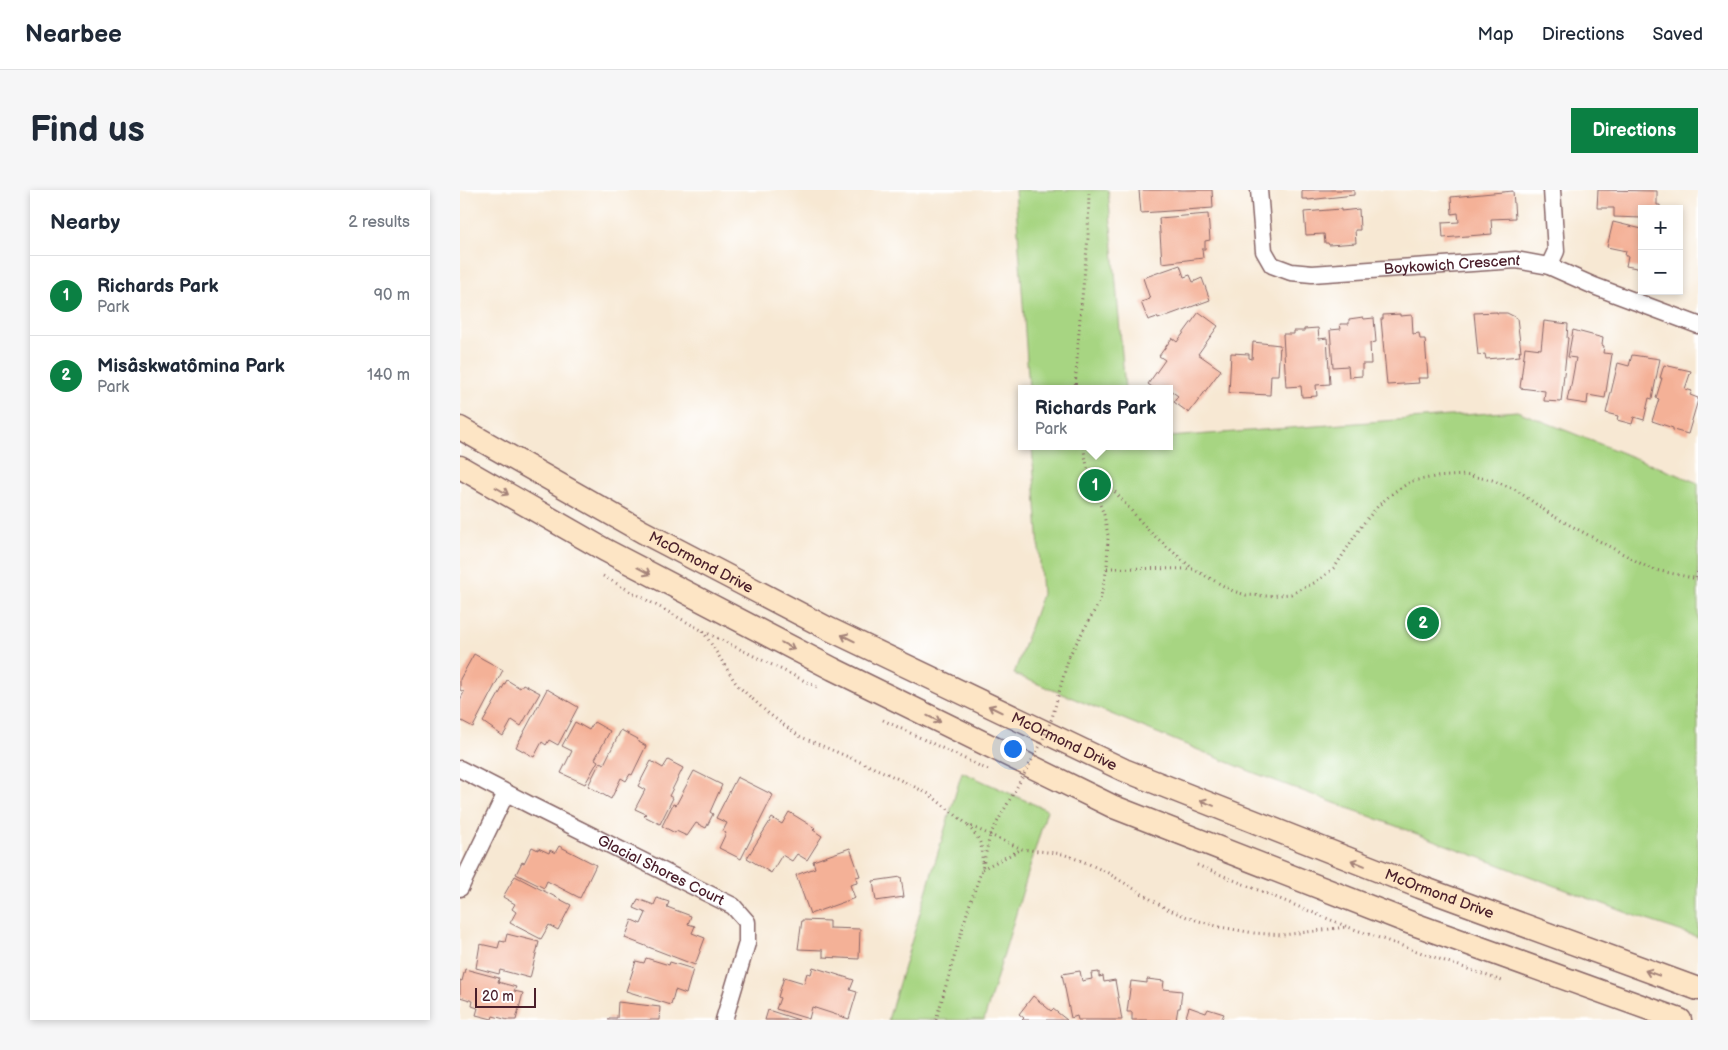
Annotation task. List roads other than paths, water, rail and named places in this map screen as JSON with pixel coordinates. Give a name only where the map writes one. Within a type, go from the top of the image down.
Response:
[{"type":"main road","name":"McOrmond Drive","points":[[460,428],[643,532],[827,628],[1124,770],[1420,887],[1698,989]]},
{"type":"main road","points":[[460,467],[605,550],[824,665],[1114,807],[1411,923],[1680,1020]]},
{"type":"street","name":"Boykowich Crescent","points":[[1259,190],[1264,251],[1272,265],[1291,272],[1312,274],[1516,260],[1549,266],[1594,286],[1698,325]]},
{"type":"street","points":[[1549,266],[1556,251],[1552,190]]},
{"type":"street","name":"Glacial Shores Court","points":[[460,769],[733,906],[747,922],[747,942],[724,1020]]},
{"type":"street","points":[[460,888],[506,793]]},
{"type":"place","name":"Richards Park","points":[[1095,485]]},
{"type":"place","name":"Misâskwatômina Park","points":[[1423,623]]}]
